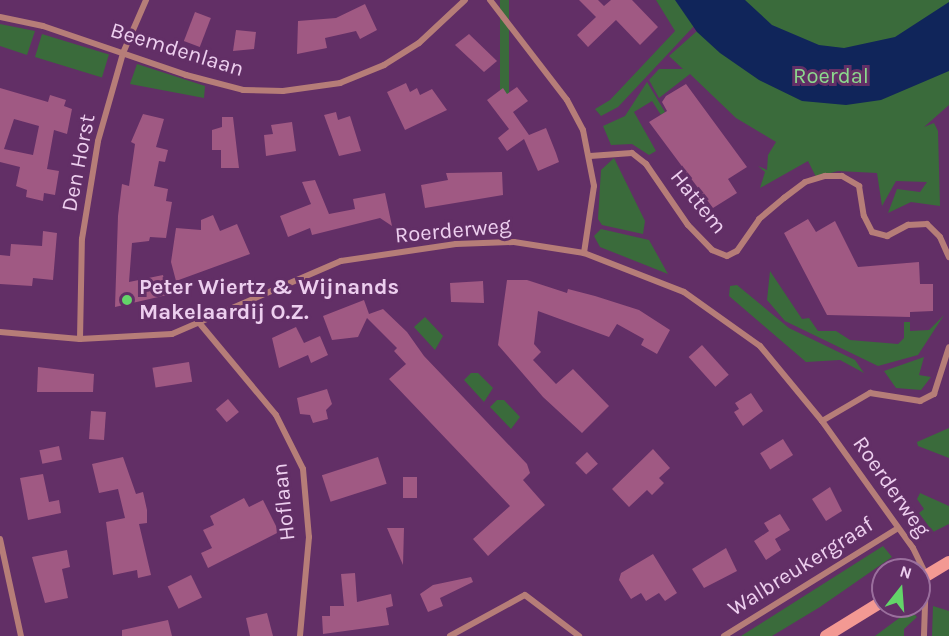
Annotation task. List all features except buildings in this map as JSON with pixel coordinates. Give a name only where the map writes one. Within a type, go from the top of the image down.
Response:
[{"type":"main road","points":[[931,573],[949,562]]},
{"type":"main road","points":[[826,636],[871,608]]},
{"type":"street","name":"Den Horst","points":[[80,339],[82,239],[98,141],[123,53],[146,0]]},
{"type":"street","name":"Beemdenlaan","points":[[0,17],[243,90],[283,91],[340,83],[384,65],[419,43],[465,0]]},
{"type":"street","points":[[490,0],[567,100],[590,156],[594,186],[584,253]]},
{"type":"street","name":"Hattem","points":[[590,156],[632,153],[646,164],[688,225],[712,250],[727,256],[737,251],[759,219],[806,182],[825,176],[842,176],[859,186],[864,216],[872,232],[887,236],[908,225],[927,224],[940,237],[949,257]]},
{"type":"street","name":"Roerderweg","points":[[0,334],[80,339],[172,334],[201,325],[341,261],[456,244],[514,242],[584,253],[646,274],[716,315],[760,346],[822,421],[898,528],[912,558]]},
{"type":"street","name":"Hoflaan","points":[[201,325],[276,415],[303,469],[309,537],[300,636]]},
{"type":"street","points":[[822,421],[870,393],[920,401],[934,394],[949,347]]},
{"type":"street","name":"Walbreukergraaf","points":[[724,636],[898,528]]},
{"type":"street","points":[[0,539],[21,636]]},
{"type":"street","points":[[450,636],[525,595],[579,636]]},
{"type":"street","points":[[923,618],[924,636]]},
{"type":"green space","points":[[500,0],[509,0],[509,115],[500,115]]},
{"type":"green space","name":"Roerdal","points":[[656,0],[949,0],[949,105],[924,127],[934,123],[938,131],[940,206],[911,202],[888,213],[897,189],[920,192],[927,182],[896,181],[882,206],[877,173],[838,171],[816,177],[808,161],[760,188],[765,172],[758,166],[767,170],[768,155],[776,142],[736,118],[690,74],[659,98],[649,80],[659,69],[683,69],[669,56],[697,31],[694,26],[618,107],[601,116],[595,109],[610,100],[675,31]]},
{"type":"green space","points":[[0,24],[35,31],[27,55],[0,46]]},
{"type":"green space","points":[[42,34],[109,54],[102,77],[35,57]]},
{"type":"green space","points":[[137,64],[205,86],[204,98],[130,84]]},
{"type":"green space","points":[[647,82],[665,112],[661,115],[652,101],[634,112],[656,151],[649,155],[632,144],[611,145],[603,126],[625,116]]},
{"type":"green space","points":[[614,158],[645,221],[643,234],[602,225],[598,219],[601,170]]},
{"type":"green space","points":[[601,229],[649,240],[668,274],[600,247],[594,236]]},
{"type":"green space","points":[[770,271],[802,319],[809,318],[818,331],[836,331],[850,340],[898,344],[904,338],[904,322],[910,322],[910,331],[929,330],[944,315],[918,355],[878,366],[785,321],[767,300]]},
{"type":"green space","points":[[737,285],[789,328],[855,360],[864,373],[840,360],[806,362],[729,296],[730,286]]},
{"type":"green space","points":[[425,317],[443,336],[435,350],[414,327]]},
{"type":"green space","points":[[924,357],[919,375],[931,377],[921,390],[896,388],[884,371]]},
{"type":"green space","points":[[471,373],[478,373],[493,388],[484,402],[464,380]]},
{"type":"green space","points":[[497,400],[504,400],[520,417],[511,429],[490,407]]},
{"type":"green space","points":[[949,428],[949,458],[918,446],[917,442]]},
{"type":"green space","points":[[920,493],[949,506],[949,524],[933,532],[919,513],[924,509],[917,499]]},
{"type":"green space","points":[[883,546],[892,557],[871,558],[871,572],[820,607],[772,636],[741,636]]},
{"type":"green space","points":[[933,606],[949,611],[949,636],[932,636]]},
{"type":"green space","points":[[899,618],[916,618],[904,629],[904,636],[875,636]]},
{"type":"water","points":[[675,0],[745,0],[772,25],[819,45],[844,48],[895,37],[949,2],[949,71],[881,100],[846,105],[802,101],[759,80],[720,53],[697,32]]},
{"type":"place","name":"Peter Wiertz & Wijnands Makelaardij O.Z.","points":[[127,300]]}]
